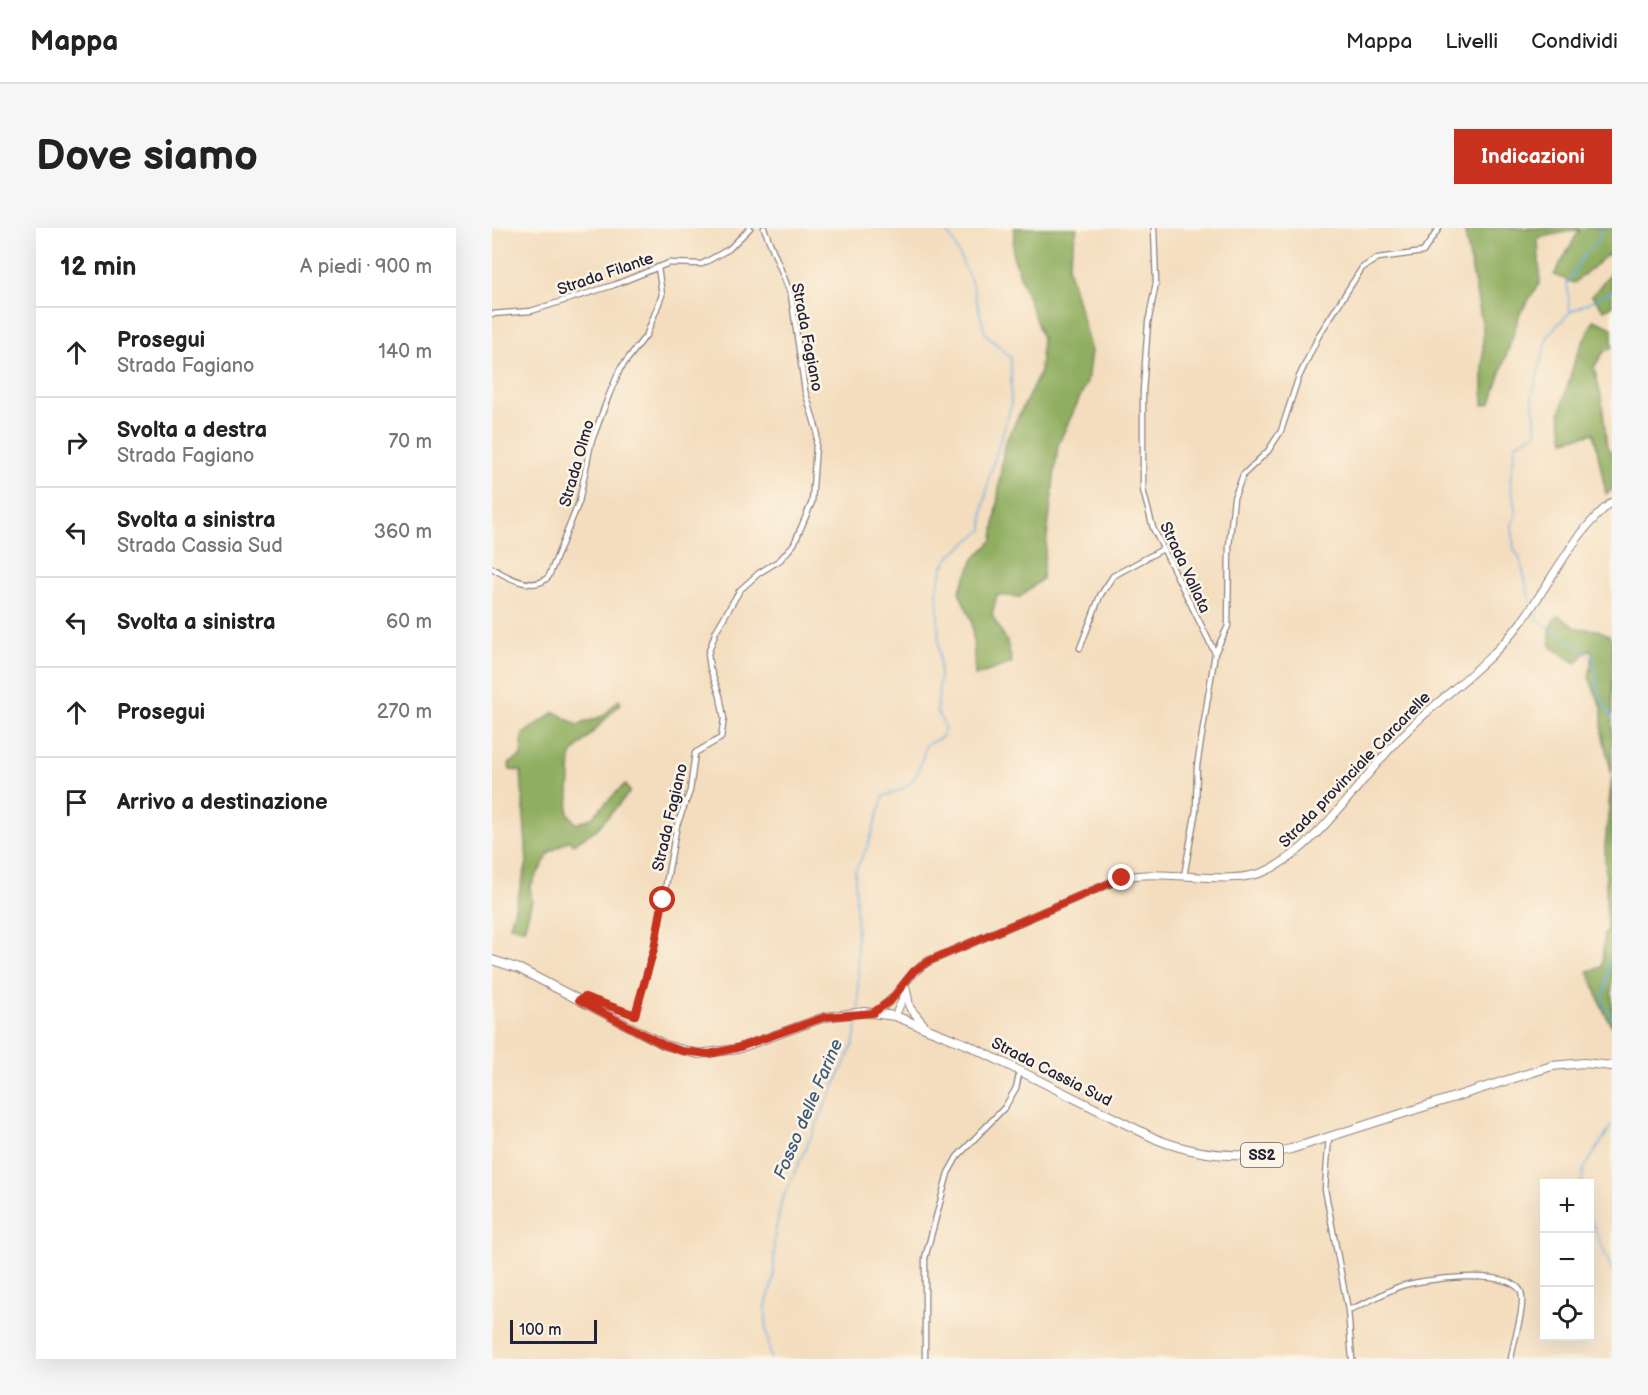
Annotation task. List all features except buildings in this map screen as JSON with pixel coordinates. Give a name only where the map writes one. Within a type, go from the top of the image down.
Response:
[{"type":"main road","name":"Strada provinciale Carcarelle","points":[[873,1013],[898,992],[909,977],[929,961],[1122,878],[1141,875],[1252,875],[1284,860],[1320,828],[1405,732],[1504,641],[1528,613],[1587,527],[1612,502]]},
{"type":"main road","name":"Strada Cassia Sud","points":[[492,960],[520,969],[664,1045],[698,1054],[737,1048],[803,1023],[852,1012],[895,1016],[926,1027],[1020,1070],[1156,1139],[1198,1154],[1254,1156],[1329,1136],[1552,1066],[1584,1062],[1612,1066]]},
{"type":"main road","points":[[895,1016],[909,977]]},
{"type":"main road","points":[[906,988],[910,1008],[926,1027]]},
{"type":"main road","points":[[895,1016],[898,992]]},
{"type":"street","name":"Strada Filante","points":[[492,314],[531,311],[614,285],[669,263],[702,264],[729,249],[750,228]]},
{"type":"street","name":"Strada Fagiano","points":[[579,1000],[585,997],[635,1015],[638,1009],[654,949],[678,825],[690,791],[695,753],[721,738],[724,719],[708,654],[716,631],[740,590],[759,573],[780,560],[794,544],[812,502],[817,431],[805,391],[791,295],[764,228]]},
{"type":"street","name":"Strada Vallata","points":[[1154,228],[1156,282],[1148,323],[1143,391],[1143,490],[1153,528],[1215,653]]},
{"type":"street","points":[[1184,876],[1196,810],[1197,766],[1215,653],[1228,626],[1229,546],[1234,498],[1243,475],[1268,451],[1281,431],[1298,379],[1319,335],[1362,268],[1378,258],[1423,252],[1439,228]]},
{"type":"street","name":"Strada Olmo","points":[[492,568],[506,576],[535,585],[544,582],[549,576],[579,502],[591,443],[609,395],[620,369],[647,334],[662,295],[658,267]]},
{"type":"street","points":[[1080,648],[1100,596],[1113,576],[1163,549]]},
{"type":"street","points":[[925,1359],[925,1258],[948,1173],[957,1157],[1005,1107],[1016,1088],[1020,1070]]},
{"type":"street","points":[[1329,1136],[1325,1189],[1348,1310],[1352,1359]]},
{"type":"street","points":[[1348,1310],[1400,1286],[1455,1276],[1510,1280],[1520,1289],[1523,1300],[1510,1359]]},
{"type":"green space","points":[[1014,228],[1077,228],[1068,267],[1091,351],[1087,382],[1058,445],[1042,579],[1020,597],[997,595],[992,615],[1007,642],[1012,663],[975,676],[972,621],[959,592],[974,559],[993,540],[1004,445],[1040,373],[1042,338],[1013,256]]},
{"type":"green space","points":[[1464,228],[1612,228],[1612,255],[1607,255],[1574,283],[1554,275],[1580,229],[1538,238],[1540,282],[1520,313],[1491,403],[1483,405],[1483,328]]},
{"type":"green space","points":[[1612,271],[1612,306],[1604,310],[1592,296]]},
{"type":"green space","points":[[1594,320],[1612,328],[1612,349],[1605,350],[1594,367],[1602,401],[1607,447],[1612,453],[1612,490],[1606,494],[1594,433],[1564,440],[1560,413],[1576,356]]},
{"type":"green space","points":[[1559,616],[1576,628],[1597,630],[1609,635],[1612,642],[1612,775],[1602,732],[1602,708],[1589,678],[1593,653],[1589,649],[1576,663],[1551,647],[1551,626]]},
{"type":"green space","points":[[619,700],[621,703],[571,755],[568,813],[576,824],[591,818],[625,784],[630,792],[597,829],[573,844],[569,840],[550,852],[530,887],[532,901],[524,929],[510,926],[527,863],[521,771],[510,770],[509,764],[521,756],[523,734],[555,712],[577,725],[603,716]]},
{"type":"green space","points":[[1612,775],[1612,1026],[1588,971],[1602,967],[1604,935],[1607,930],[1605,846]]},
{"type":"waterway","name":"Fosso delle Farine","points":[[859,1009],[855,871],[868,845],[884,796],[903,789],[914,779],[926,745],[942,737],[945,727],[937,712],[940,675],[937,589],[943,566],[952,554],[983,530],[983,511],[989,477],[1011,406],[1011,358],[985,333],[972,283],[953,241],[944,228]]},
{"type":"waterway","points":[[1531,604],[1520,559],[1514,549],[1512,525],[1516,515],[1510,480],[1516,444],[1537,433],[1532,396],[1548,335],[1570,312],[1567,284],[1584,255],[1598,242],[1601,228]]},
{"type":"waterway","points":[[1570,312],[1612,291]]},
{"type":"waterway","points":[[1533,609],[1538,620],[1594,658],[1598,692],[1612,718]]},
{"type":"waterway","points":[[1612,880],[1612,896]]},
{"type":"waterway","points":[[1612,948],[1603,1001],[1612,1019]]},
{"type":"waterway","name":"Fosso delle Farine","points":[[771,1359],[766,1328],[766,1306],[774,1277],[774,1238],[782,1200],[853,1045],[859,1017]]},
{"type":"waterway","points":[[1582,1179],[1584,1169],[1612,1125]]},
{"type":"waterway","points":[[1594,1227],[1612,1271]]},
{"type":"route","points":[[663,900],[654,949],[635,1015],[585,997],[579,1000],[664,1045],[682,1051],[709,1054],[737,1048],[825,1017],[852,1012],[873,1013],[891,1000],[914,971],[929,961],[1045,909],[1122,878]]}]
